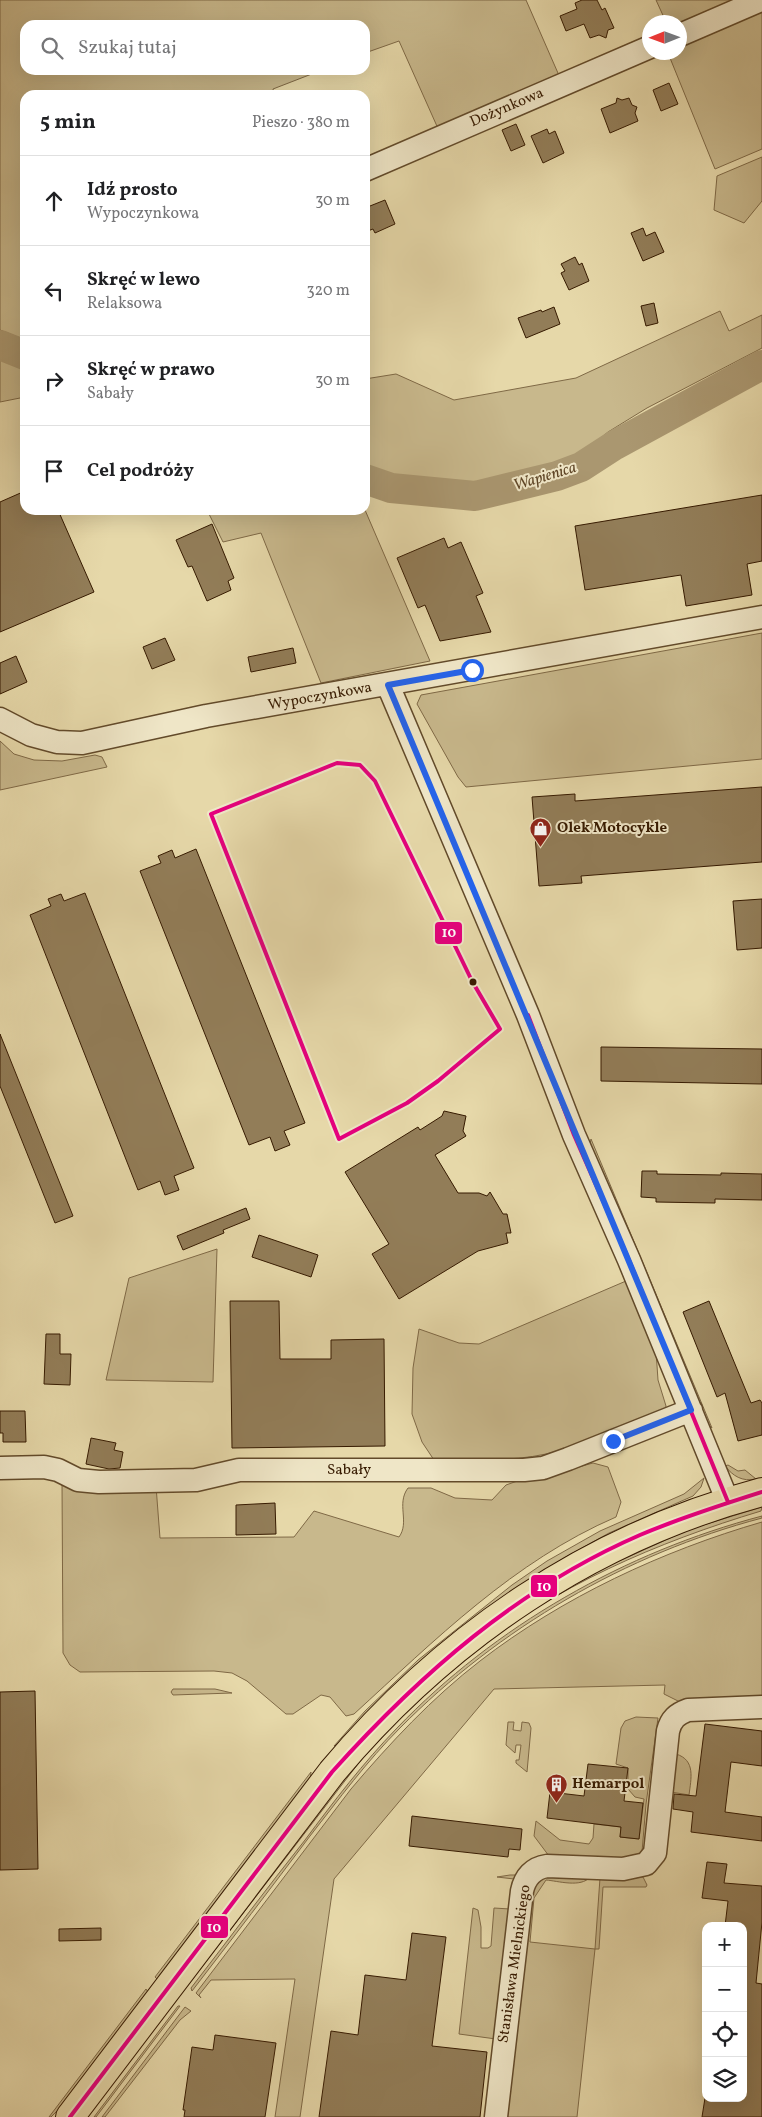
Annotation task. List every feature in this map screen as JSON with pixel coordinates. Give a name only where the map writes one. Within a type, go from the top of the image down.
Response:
[{"type":"main road","points":[[70,2117],[332,1772],[378,1720],[416,1683],[500,1614],[563,1574],[660,1526],[762,1492]]},
{"type":"street","points":[[687,32],[761,0]]},
{"type":"street","name":"Dożynkowa","points":[[370,168],[642,50]]},
{"type":"street","name":"Wypoczynkowa","points":[[0,719],[31,735],[58,742],[82,743],[206,716],[762,617]]},
{"type":"street","points":[[388,685],[525,1008],[574,1135],[728,1502]]},
{"type":"street","name":"Sabały","points":[[0,1468],[44,1467],[58,1470],[78,1480],[99,1482],[196,1480],[239,1470],[524,1470],[543,1468],[568,1460],[691,1410]]},
{"type":"street","name":"Stanisława Mielnickiego","points":[[496,2117],[522,1891],[529,1875],[536,1868],[547,1866],[622,1869],[646,1864],[655,1853],[667,1738],[672,1720],[681,1712],[688,1710],[762,1707]]},
{"type":"shaded area","points":[[0,0],[526,0],[561,80],[440,133],[399,41],[370,51],[370,20],[20,20],[20,75],[309,75],[273,90],[20,90],[20,338],[0,330]]},
{"type":"shaded area","points":[[656,0],[751,0],[687,27],[687,15],[663,15]]},
{"type":"shaded area","points":[[762,4],[762,149],[715,169],[671,60],[687,60],[687,36]]},
{"type":"shaded area","points":[[762,157],[762,201],[744,223],[714,210],[717,176]]},
{"type":"shaded area","points":[[720,311],[729,331],[762,315],[762,348],[647,408],[608,432],[565,467],[477,490],[394,479],[370,467],[370,378],[396,374],[454,400],[576,378]]},
{"type":"shaded area","points":[[0,356],[20,363],[20,398],[0,402]]},
{"type":"shaded area","points":[[210,515],[367,515],[430,661],[321,683],[261,533],[223,542]]},
{"type":"shaded area","points":[[762,633],[762,759],[466,787],[458,777],[417,704],[421,695]]},
{"type":"shaded area","points":[[0,741],[14,754],[34,760],[62,761],[95,755],[102,757],[107,767],[0,790]]},
{"type":"shaded area","points":[[591,1139],[712,1428],[705,1422],[590,1144]]},
{"type":"shaded area","points":[[217,1249],[213,1382],[106,1380],[129,1278]]},
{"type":"shaded area","points":[[626,1281],[656,1351],[658,1380],[666,1406],[665,1410],[621,1429],[546,1454],[504,1459],[434,1460],[422,1442],[412,1414],[413,1368],[419,1329],[459,1343],[479,1344]]},
{"type":"shaded area","points":[[593,1463],[608,1467],[621,1502],[616,1517],[579,1535],[543,1556],[510,1579],[477,1604],[354,1714],[346,1716],[330,1697],[321,1695],[293,1714],[286,1714],[247,1681],[232,1673],[214,1671],[80,1672],[70,1665],[63,1653],[62,1482],[156,1486],[160,1538],[294,1537],[314,1511],[399,1537],[403,1525],[403,1500],[408,1488],[431,1488],[455,1498],[492,1500],[506,1485],[523,1479],[550,1475]]},
{"type":"shaded area","points":[[728,1465],[738,1471],[745,1470],[756,1479],[746,1480],[738,1477],[725,1466]]},
{"type":"shaded area","points":[[704,1478],[701,1487],[693,1496],[609,1533],[564,1558],[530,1580],[340,1744],[334,1746],[365,1711],[418,1660],[512,1585],[547,1561],[600,1531],[684,1494]]},
{"type":"shaded area","points":[[762,1507],[761,1511],[684,1537],[608,1569],[572,1587],[505,1629],[544,1600],[606,1567],[690,1529]]},
{"type":"shaded area","points":[[762,1516],[762,1518],[711,1533],[662,1552],[614,1574],[567,1599],[522,1627],[479,1658],[438,1692],[400,1728],[365,1767],[192,1991],[191,1988],[338,1797],[384,1741],[435,1691],[476,1657],[519,1626],[565,1597],[612,1572],[661,1550],[711,1531]]},
{"type":"shaded area","points":[[762,1522],[762,1700],[682,1703],[664,1694],[665,1685],[494,1689],[334,1879],[300,2117],[275,2117],[295,1979],[211,1980],[199,1995],[201,1998],[196,1993],[351,1789],[396,1738],[445,1690],[480,1661],[545,1616],[615,1578],[651,1562],[687,1547]]},
{"type":"shaded area","points":[[496,1635],[427,1692],[361,1760],[191,1981],[190,1978],[342,1777],[432,1682]]},
{"type":"shaded area","points":[[173,1689],[215,1689],[232,1693],[173,1695],[171,1692]]},
{"type":"shaded area","points":[[636,1717],[658,1718],[646,1804],[642,1852],[634,1858],[552,1860],[534,1836],[536,1821],[560,1840],[589,1844],[593,1838],[594,1824],[621,1827],[620,1837],[639,1839],[644,1799],[635,1797],[628,1789],[628,1768],[616,1764],[621,1728],[625,1721]]},
{"type":"shaded area","points":[[508,1722],[514,1722],[513,1730],[521,1731],[522,1722],[529,1723],[531,1728],[527,1772],[516,1763],[516,1760],[519,1760],[521,1745],[516,1745],[515,1753],[506,1745]]},
{"type":"shaded area","points":[[676,1754],[687,1761],[691,1771],[689,1795],[671,1792]]},
{"type":"shaded area","points":[[311,1772],[310,1783],[160,1979],[157,1979],[155,1977]]},
{"type":"shaded area","points":[[544,1874],[590,1877],[575,1883],[546,1880],[534,1898],[530,1942],[595,1949],[577,2117],[503,2117],[529,1893]]},
{"type":"shaded area","points":[[604,1874],[643,1877],[647,1885],[646,1887],[603,1887],[599,1949],[595,1949],[600,1878]]},
{"type":"shaded area","points":[[519,1875],[496,2039],[459,2034],[473,1908],[478,1910],[481,1927],[481,1948],[488,1948],[491,1946],[494,1908],[510,1909],[514,1879],[497,1877]]},
{"type":"shaded area","points":[[146,1989],[148,1992],[68,2100],[49,2117]]},
{"type":"shaded area","points":[[178,2006],[180,2006],[96,2117],[94,2117]]},
{"type":"shaded area","points":[[185,2007],[191,2011],[180,2020],[105,2117],[102,2117]]},
{"type":"building","points":[[582,0],[597,0],[602,10],[605,8],[614,28],[608,30],[606,38],[599,35],[590,38],[584,24],[566,31],[560,16],[577,9],[575,3]]},
{"type":"building","points":[[669,83],[678,104],[661,111],[653,90]]},
{"type":"building","points":[[617,98],[622,100],[629,98],[632,105],[637,107],[635,113],[638,121],[610,133],[601,109],[616,103]]},
{"type":"building","points":[[516,124],[525,145],[511,151],[502,130]]},
{"type":"building","points":[[547,129],[549,134],[555,131],[564,153],[543,163],[531,136]]},
{"type":"building","points":[[385,200],[395,224],[375,233],[373,229],[370,230],[370,206]]},
{"type":"building","points":[[643,228],[646,236],[655,232],[664,252],[643,261],[631,233]]},
{"type":"building","points":[[575,257],[579,265],[582,263],[589,281],[569,290],[561,273],[565,271],[561,264]]},
{"type":"building","points":[[654,303],[658,323],[646,326],[641,306]]},
{"type":"building","points":[[554,307],[560,324],[526,338],[518,318]]},
{"type":"building","points":[[20,493],[20,515],[60,515],[94,592],[0,632],[0,502]]},
{"type":"building","points":[[762,495],[762,561],[747,564],[752,595],[686,606],[681,575],[585,590],[575,526]]},
{"type":"building","points":[[212,524],[234,578],[228,581],[231,590],[207,601],[192,566],[188,567],[176,540]]},
{"type":"building","points":[[444,538],[448,548],[461,542],[483,593],[476,596],[491,632],[440,641],[425,605],[418,608],[397,558]]},
{"type":"building","points":[[165,638],[175,660],[152,669],[143,647]]},
{"type":"building","points":[[293,648],[296,663],[251,672],[248,657]]},
{"type":"building","points":[[16,656],[27,682],[0,694],[0,663]]},
{"type":"building","points":[[762,787],[762,862],[581,876],[582,883],[539,886],[532,797],[575,794],[575,801]]},
{"type":"building","points":[[196,849],[305,1123],[284,1131],[290,1145],[275,1151],[270,1137],[249,1145],[140,871],[161,863],[158,856],[172,850],[175,858]]},
{"type":"building","points":[[85,893],[194,1168],[174,1176],[179,1190],[165,1195],[160,1181],[138,1190],[30,915],[51,906],[48,899],[61,894],[64,901]]},
{"type":"building","points":[[762,899],[762,948],[737,950],[733,901]]},
{"type":"building","points":[[0,1034],[73,1216],[55,1223],[0,1086]]},
{"type":"building","points":[[601,1047],[762,1049],[762,1084],[601,1081]]},
{"type":"building","points":[[444,1111],[466,1116],[463,1131],[466,1136],[435,1155],[458,1193],[479,1193],[487,1196],[490,1192],[503,1214],[507,1214],[511,1233],[506,1233],[508,1243],[478,1251],[399,1299],[372,1254],[389,1244],[345,1172],[418,1127],[420,1130],[442,1116]]},
{"type":"building","points":[[642,1171],[657,1171],[657,1174],[762,1174],[762,1200],[715,1199],[715,1203],[656,1202],[656,1198],[641,1197]]},
{"type":"building","points":[[246,1208],[250,1219],[223,1230],[224,1233],[183,1250],[177,1236]]},
{"type":"building","points":[[259,1235],[318,1255],[311,1277],[252,1257]]},
{"type":"building","points":[[230,1301],[279,1301],[280,1359],[331,1359],[331,1340],[384,1339],[385,1446],[232,1448]]},
{"type":"building","points":[[709,1301],[751,1403],[760,1400],[762,1403],[762,1435],[738,1441],[725,1393],[717,1397],[683,1312]]},
{"type":"building","points":[[46,1334],[60,1334],[60,1354],[71,1354],[70,1385],[44,1384]]},
{"type":"building","points":[[0,1411],[25,1411],[26,1442],[3,1442],[3,1433],[0,1433]]},
{"type":"building","points":[[91,1438],[116,1443],[114,1450],[123,1452],[120,1468],[109,1469],[86,1464]]},
{"type":"building","points":[[275,1503],[276,1534],[236,1535],[236,1505]]},
{"type":"building","points":[[35,1691],[38,1869],[0,1870],[0,1692]]},
{"type":"building","points":[[705,1724],[762,1731],[762,1766],[731,1762],[725,1812],[762,1817],[762,1841],[691,1832],[693,1812],[673,1809],[674,1794],[696,1796]]},
{"type":"building","points":[[588,1764],[628,1768],[624,1801],[643,1803],[639,1839],[620,1837],[621,1827],[547,1818],[550,1792],[584,1796]]},
{"type":"building","points":[[412,1816],[522,1829],[520,1850],[509,1849],[508,1857],[409,1846]]},
{"type":"building","points":[[707,1862],[727,1864],[724,1883],[762,1886],[762,1922],[756,1983],[762,1984],[762,2117],[702,2117],[704,2102],[747,2102],[747,1922],[725,1922],[728,1901],[702,1898]]},
{"type":"building","points":[[101,1928],[101,1940],[59,1941],[59,1929]]},
{"type":"building","points":[[412,1933],[446,1937],[432,2046],[487,2052],[480,2117],[319,2117],[331,2031],[358,2035],[365,1975],[406,1980]]},
{"type":"building","points":[[215,2035],[276,2043],[265,2117],[184,2117],[185,2110],[183,2110],[192,2047],[213,2050]]},
{"type":"waterway","name":"Wapienica","points":[[0,345],[20,353]]},
{"type":"waterway","name":"Wapienica","points":[[370,481],[391,488],[475,496],[557,476],[581,467],[615,445],[762,365]]},
{"type":"transit line","name":"10","points":[[337,763],[360,765],[375,781],[472,981],[500,1029],[438,1081],[407,1103],[339,1139],[211,814],[337,763]]},
{"type":"transit line","name":"10","points":[[528,1015],[574,1135],[629,1260],[728,1502]]},
{"type":"transit line","name":"10","points":[[70,2117],[332,1772],[365,1736],[436,1668],[512,1607],[595,1556],[670,1523],[762,1492]]},
{"type":"place","name":"Olek Motocykle","points":[[541,847]]},
{"type":"place","name":"Hemarpol","points":[[556,1803]]},
{"type":"route","points":[[472,670],[388,685],[515,984],[574,1135],[629,1260],[691,1410],[613,1441]]}]
